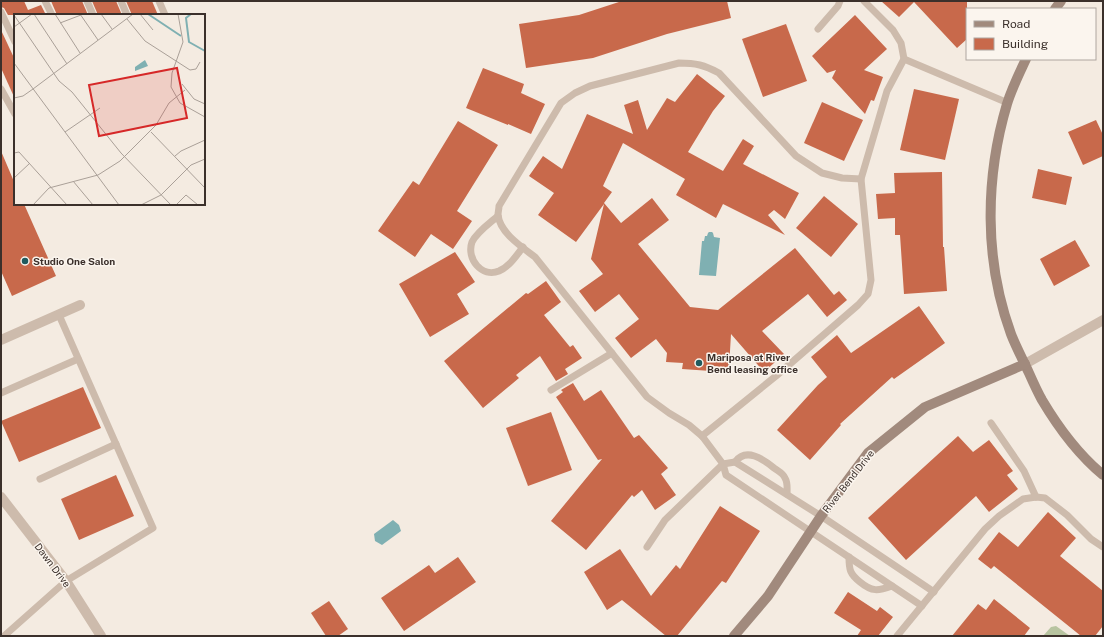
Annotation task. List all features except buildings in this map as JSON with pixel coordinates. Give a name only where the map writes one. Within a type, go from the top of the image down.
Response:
[{"type":"street","points":[[1026,60],[1008,103],[994,161],[990,223],[994,260],[1002,302],[1012,334],[1042,399],[1062,430],[1080,452],[1103,475]]},
{"type":"street","points":[[1,340],[80,305]]},
{"type":"street","points":[[1025,364],[1103,320]]},
{"type":"street","name":"River Bend Drive","points":[[734,636],[768,596],[821,516],[868,453],[925,407],[1025,364]]},
{"type":"street","name":"Dawn Drive","points":[[1,497],[66,581],[101,636]]},
{"type":"lane","points":[[45,1],[52,14]]},
{"type":"lane","points":[[87,1],[93,14]]},
{"type":"lane","points":[[121,1],[127,14]]},
{"type":"lane","points":[[159,1],[165,14]]},
{"type":"lane","points":[[818,29],[838,6],[840,1]]},
{"type":"lane","points":[[702,436],[776,376],[858,305],[868,294],[871,280],[861,178],[887,91],[904,59],[901,43],[893,30],[864,1]]},
{"type":"lane","points":[[1,12],[14,40]]},
{"type":"lane","points":[[904,59],[1008,103]]},
{"type":"lane","points":[[861,178],[842,178],[822,173],[796,156],[719,73],[708,67],[692,63],[679,63],[590,86],[575,93],[561,103],[499,206],[498,216],[503,228],[512,239],[535,257],[647,397],[689,425],[702,436],[723,464],[726,475],[922,606]]},
{"type":"lane","points":[[1,89],[14,112]]},
{"type":"lane","points":[[498,216],[476,236],[473,242],[471,249],[475,265],[482,270],[489,272],[498,271],[507,267],[523,248]]},
{"type":"lane","points":[[1,633],[3,636],[66,581],[153,528],[58,314]]},
{"type":"lane","points":[[551,390],[612,353]]},
{"type":"lane","points":[[1,393],[78,359]]},
{"type":"lane","points":[[991,423],[1024,471],[1036,497]]},
{"type":"lane","points":[[40,479],[116,444]]},
{"type":"lane","points":[[647,547],[665,520],[723,464],[735,462],[741,456],[755,456],[782,473],[787,485],[787,494]]},
{"type":"lane","points":[[735,462],[821,516],[934,592]]},
{"type":"lane","points":[[897,636],[986,529],[999,516],[1023,499],[1036,497],[1045,498],[1067,515],[1091,539],[1103,547]]},
{"type":"lane","points":[[849,557],[849,568],[852,575],[866,587],[876,590],[892,586]]},
{"type":"green space","points":[[1056,626],[1070,636],[1043,636],[1051,627]]},
{"type":"water","points":[[709,232],[713,233],[714,237],[720,238],[716,276],[699,275],[702,241],[704,241],[705,236],[707,236]]},
{"type":"water","points":[[393,520],[399,525],[401,531],[382,545],[375,541],[374,534]]},
{"type":"place","name":"Studio One Salon","points":[[25,261]]},
{"type":"place","name":"Mariposa at River Bend leasing office","points":[[699,363]]}]
